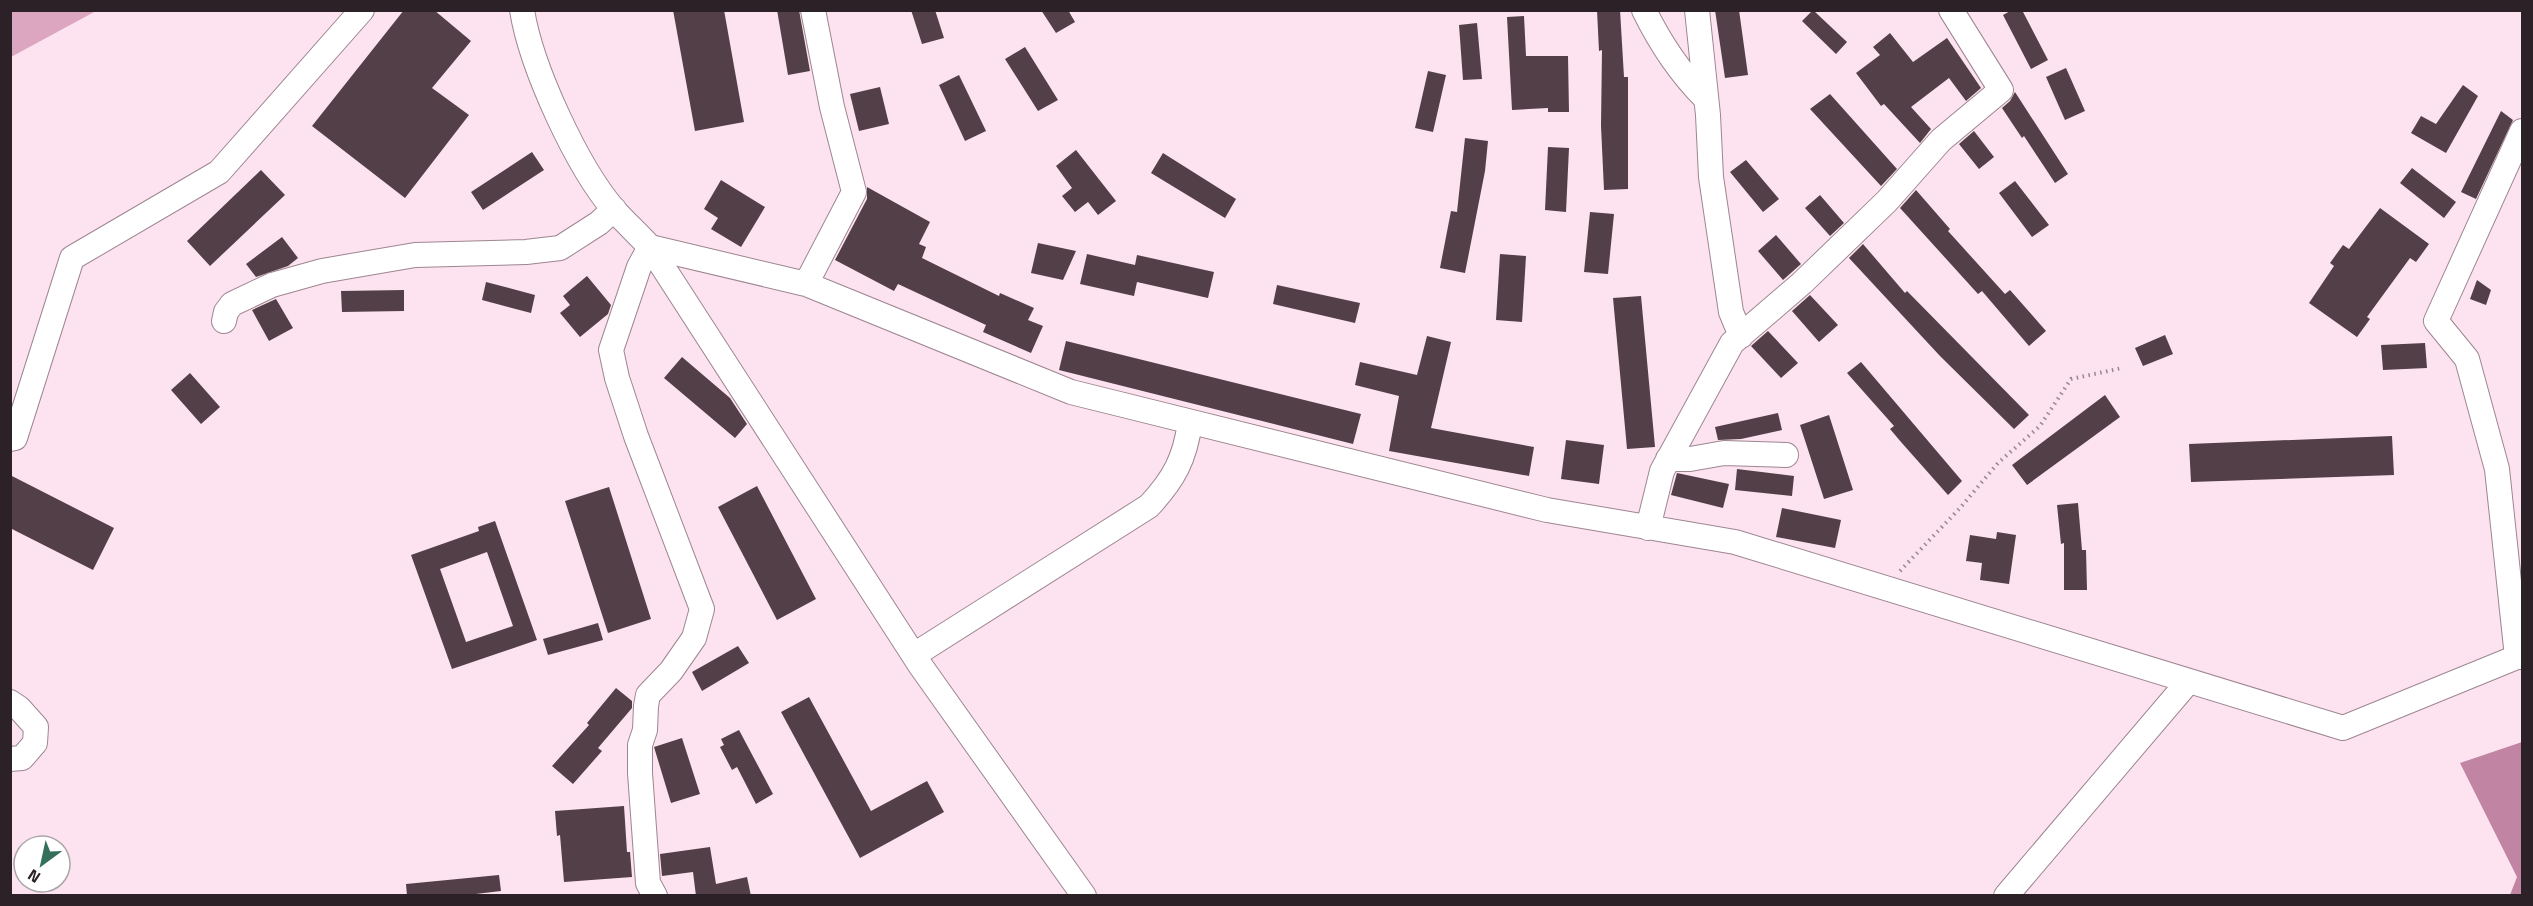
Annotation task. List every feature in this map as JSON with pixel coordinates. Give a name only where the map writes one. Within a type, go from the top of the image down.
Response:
[{"type":"street","points":[[10,439],[15,438],[72,258],[219,172],[362,10]]},
{"type":"street","points":[[522,10],[549,96],[584,167],[614,210],[650,247],[914,655],[1084,896]]},
{"type":"street","points":[[806,284],[854,192],[832,107],[813,10]]},
{"type":"street","points":[[1644,10],[1653,30],[1690,83],[1706,99]]},
{"type":"street","points":[[1697,10],[1711,177],[1731,312],[1741,336]]},
{"type":"street","points":[[1648,528],[1662,471],[1732,343],[1802,283],[1887,201],[1941,140],[2001,90],[1951,10]]},
{"type":"street","points":[[650,247],[806,284],[1071,392],[1547,510],[1735,542],[2343,728],[2520,657],[2497,469],[2467,359],[2436,321],[2523,131]]},
{"type":"street","points":[[224,321],[226,312],[232,304],[272,285],[296,277],[375,260],[415,255],[551,250],[570,243],[614,210]]},
{"type":"street","points":[[650,247],[639,267],[610,350],[636,436],[702,609],[694,638],[670,671],[648,695],[646,706],[645,730],[640,745],[640,773],[648,883],[655,896]]},
{"type":"street","points":[[914,655],[1149,506],[1180,466],[1190,422]]},
{"type":"street","points":[[1668,459],[1690,459],[1724,453],[1786,455]]},
{"type":"street","points":[[2006,896],[2188,682]]},
{"type":"street","points":[[10,702],[20,708],[36,727],[35,743],[22,758],[10,759]]},
{"type":"path","points":[[1887,589],[1900,571],[1960,508],[1998,463],[2040,426],[2072,379],[2122,368]]},
{"type":"shaded area","points":[[11,10],[96,10],[96,11],[11,57]]},
{"type":"shaded area","points":[[2522,742],[2522,895],[2510,895],[2517,877],[2460,763]]},
{"type":"building","points":[[404,10],[434,10],[471,41],[432,88],[469,115],[405,198],[312,126]]},
{"type":"building","points":[[673,10],[724,10],[744,122],[695,131]]},
{"type":"building","points":[[777,10],[799,10],[810,71],[788,75]]},
{"type":"building","points":[[911,10],[935,10],[944,38],[922,44]]},
{"type":"building","points":[[1041,10],[1068,10],[1075,22],[1056,33]]},
{"type":"building","points":[[1597,10],[1620,10],[1624,77],[1628,77],[1628,189],[1604,190],[1601,126],[1602,50],[1599,51]]},
{"type":"building","points":[[1715,10],[1739,10],[1748,75],[1725,78]]},
{"type":"building","points":[[1813,10],[1847,42],[1836,54],[1802,21]]},
{"type":"building","points":[[2012,10],[2022,10],[2048,60],[2031,69],[2003,15]]},
{"type":"building","points":[[1524,16],[1526,56],[1568,56],[1569,112],[1548,112],[1548,108],[1512,110],[1507,17]]},
{"type":"building","points":[[1477,23],[1482,79],[1463,80],[1459,25]]},
{"type":"building","points":[[1890,33],[1913,62],[1947,38],[1981,88],[1966,101],[1949,78],[1911,107],[1931,129],[1920,143],[1884,104],[1881,106],[1856,73],[1880,55],[1873,47]]},
{"type":"building","points":[[1025,47],[1058,100],[1038,111],[1005,59]]},
{"type":"building","points":[[2066,68],[2085,111],[2065,120],[2046,77]]},
{"type":"building","points":[[1428,71],[1446,75],[1433,132],[1415,128]]},
{"type":"building","points":[[959,75],[986,131],[965,141],[939,85]]},
{"type":"building","points":[[2463,85],[2478,96],[2446,153],[2411,133],[2421,116],[2436,124]]},
{"type":"building","points":[[880,87],[889,124],[859,131],[850,94]]},
{"type":"building","points":[[2015,92],[2068,174],[2055,183],[2024,136],[2022,138],[2002,108]]},
{"type":"building","points":[[1830,94],[1897,169],[1881,186],[1810,109]]},
{"type":"building","points":[[2501,111],[2513,120],[2476,199],[2461,192]]},
{"type":"building","points":[[1974,131],[1994,157],[1979,169],[1959,144]]},
{"type":"building","points":[[1465,138],[1488,141],[1485,171],[1465,273],[1440,268],[1451,211],[1457,212]]},
{"type":"building","points":[[1548,147],[1569,148],[1566,212],[1545,210]]},
{"type":"building","points":[[1076,150],[1116,201],[1098,215],[1088,202],[1075,212],[1062,196],[1072,188],[1056,166]]},
{"type":"building","points":[[532,152],[544,170],[483,210],[471,192]]},
{"type":"building","points":[[1163,153],[1236,199],[1225,218],[1151,173]]},
{"type":"building","points":[[1746,160],[1779,199],[1763,212],[1730,172]]},
{"type":"building","points":[[2412,168],[2456,202],[2444,218],[2400,183]]},
{"type":"building","points":[[261,170],[285,195],[210,266],[187,241]]},
{"type":"building","points":[[721,180],[765,207],[741,247],[711,229],[718,218],[704,209]]},
{"type":"building","points":[[2015,181],[2049,225],[2032,237],[1999,193]]},
{"type":"building","points":[[867,187],[930,222],[919,244],[926,247],[922,258],[999,296],[1000,293],[1034,308],[1028,320],[1043,326],[1031,353],[983,332],[986,325],[898,284],[894,291],[835,260],[867,199]]},
{"type":"building","points":[[1916,190],[1950,229],[1948,231],[2005,294],[2010,290],[2046,331],[2029,346],[1982,291],[1978,294],[1900,208]]},
{"type":"building","points":[[1820,195],[1844,223],[1830,236],[1805,208]]},
{"type":"building","points":[[2380,208],[2429,244],[2416,262],[2410,258],[2367,317],[2370,319],[2357,337],[2309,303],[2334,266],[2330,263],[2343,245],[2349,249]]},
{"type":"building","points":[[1590,212],[1614,214],[1608,274],[1584,272]]},
{"type":"building","points":[[1776,235],[1801,264],[1783,280],[1758,251]]},
{"type":"building","points":[[282,237],[298,258],[288,266],[256,277],[246,264]]},
{"type":"building","points":[[1038,243],[1076,251],[1063,280],[1031,273]]},
{"type":"building","points":[[1863,244],[1905,293],[1907,291],[2029,415],[2014,429],[1940,356],[1849,258]]},
{"type":"building","points":[[1087,254],[1135,265],[1137,255],[1214,272],[1208,298],[1137,282],[1134,296],[1080,284]]},
{"type":"building","points":[[1500,254],[1526,256],[1522,322],[1496,320]]},
{"type":"building","points":[[587,276],[611,305],[608,314],[580,337],[560,313],[570,305],[563,296]]},
{"type":"building","points":[[2477,280],[2491,290],[2486,305],[2470,299]]},
{"type":"building","points":[[486,282],[535,295],[531,313],[482,300]]},
{"type":"building","points":[[1277,285],[1360,303],[1355,323],[1273,304]]},
{"type":"building","points":[[404,290],[404,311],[342,312],[341,291]]},
{"type":"building","points":[[1810,295],[1838,325],[1819,342],[1792,311]]},
{"type":"building","points":[[1641,296],[1655,447],[1627,449],[1613,298]]},
{"type":"building","points":[[276,299],[293,328],[269,341],[252,310]]},
{"type":"building","points":[[1768,331],[1798,363],[1781,378],[1751,346]]},
{"type":"building","points":[[2165,335],[2173,354],[2143,366],[2135,348]]},
{"type":"building","points":[[1427,336],[1451,342],[1431,428],[1534,447],[1529,476],[1389,451],[1399,396],[1355,385],[1360,362],[1417,375]]},
{"type":"building","points":[[1066,341],[1361,414],[1353,444],[1059,370]]},
{"type":"building","points":[[2425,343],[2427,368],[2383,370],[2381,345]]},
{"type":"building","points":[[682,357],[730,398],[747,424],[735,438],[664,378]]},
{"type":"building","points":[[1861,362],[1962,481],[1948,495],[1890,429],[1894,426],[1847,373]]},
{"type":"building","points":[[190,373],[220,407],[201,424],[171,390]]},
{"type":"building","points":[[2105,395],[2120,417],[2027,485],[2012,465]]},
{"type":"building","points":[[1778,413],[1782,430],[1741,439],[1718,440],[1715,427]]},
{"type":"building","points":[[1829,415],[1853,490],[1824,499],[1800,425]]},
{"type":"building","points":[[2392,436],[2394,475],[2191,482],[2189,444]]},
{"type":"building","points":[[1566,440],[1604,445],[1599,484],[1561,479]]},
{"type":"building","points":[[1737,469],[1794,476],[1792,496],[1735,490]]},
{"type":"building","points":[[1677,473],[1729,484],[1723,508],[1671,495]]},
{"type":"building","points":[[10,475],[114,528],[93,570],[10,528]]},
{"type":"building","points":[[757,486],[816,599],[777,620],[718,507]]},
{"type":"building","points":[[609,487],[651,619],[608,633],[565,501]]},
{"type":"building","points":[[2078,503],[2082,550],[2086,550],[2087,590],[2064,590],[2064,543],[2061,544],[2057,505]]},
{"type":"building","points":[[1782,508],[1841,520],[1835,548],[1776,537]]},
{"type":"building","points":[[495,521],[537,640],[452,669],[411,555],[479,531],[478,527]],"holes":[[[487,552],[513,626],[466,642],[440,569]]]},
{"type":"building","points":[[1997,532],[2016,535],[2009,584],[1980,580],[1982,563],[1966,561],[1970,535],[1996,539]]},
{"type":"building","points":[[598,623],[603,640],[548,655],[543,639]]},
{"type":"building","points":[[738,646],[749,663],[702,691],[692,672]]},
{"type":"building","points":[[616,688],[632,701],[632,708],[598,748],[602,751],[573,784],[552,766],[589,725],[587,723]]},
{"type":"building","points":[[809,697],[871,811],[927,781],[944,812],[860,858],[781,712]]},
{"type":"building","points":[[739,730],[773,794],[756,804],[737,767],[732,770],[720,747],[724,745],[721,739]]},
{"type":"building","points":[[682,738],[700,794],[671,803],[654,747]]},
{"type":"building","points":[[624,806],[627,852],[630,852],[632,877],[564,882],[560,835],[557,836],[555,811]]},
{"type":"building","points":[[710,847],[716,884],[747,877],[751,896],[696,896],[693,872],[662,876],[660,854]]},
{"type":"building","points":[[499,875],[501,891],[459,896],[407,896],[406,884]]}]
